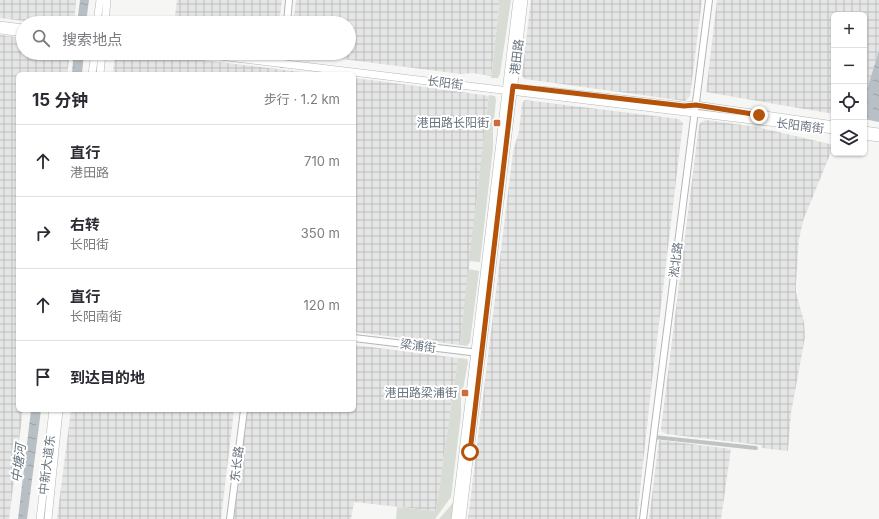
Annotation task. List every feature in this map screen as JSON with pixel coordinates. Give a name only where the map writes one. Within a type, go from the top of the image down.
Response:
[{"type":"main road","points":[[98,16],[100,0]]},
{"type":"main road","points":[[106,16],[107,0]]},
{"type":"main road","name":"港田路","points":[[510,88],[517,0]]},
{"type":"main road","name":"港田路","points":[[455,519],[478,353],[510,88],[524,0]]},
{"type":"main road","points":[[0,25],[16,27]]},
{"type":"main road","points":[[0,30],[16,32]]},
{"type":"main road","points":[[92,72],[94,60]]},
{"type":"main road","points":[[100,72],[101,60]]},
{"type":"main road","name":"长阳街","points":[[290,60],[510,88],[695,109]]},
{"type":"main road","name":"长阳南街","points":[[695,109],[831,125]]},
{"type":"main road","name":"长阳南街","points":[[695,109],[831,130]]},
{"type":"main road","points":[[867,130],[879,132]]},
{"type":"main road","points":[[867,136],[879,138]]},
{"type":"main road","name":"港田路","points":[[462,519],[478,353]]},
{"type":"main road","name":"中新大道东","points":[[40,519],[53,412]]},
{"type":"main road","name":"中新大道东","points":[[48,519],[60,412]]},
{"type":"street","points":[[288,16],[289,0]]},
{"type":"street","name":"淞北路","points":[[643,519],[709,0]]},
{"type":"street","name":"梁浦街","points":[[356,338],[478,353]]},
{"type":"street","name":"东长路","points":[[230,519],[244,412]]},
{"type":"street","points":[[654,437],[756,448]]},
{"type":"shaded area","points":[[0,0],[76,0],[75,16],[16,16],[16,20],[0,18]]},
{"type":"shaded area","points":[[177,0],[282,0],[280,16],[175,16]]},
{"type":"shaded area","points":[[296,0],[500,0],[491,76],[473,73],[461,74],[350,60],[356,60],[356,16],[294,16]]},
{"type":"shaded area","points":[[500,0],[511,0],[500,74],[498,78],[491,78]]},
{"type":"shaded area","points":[[531,0],[702,0],[690,96],[685,101],[525,79],[522,76],[522,73]]},
{"type":"shaded area","points":[[717,0],[879,0],[879,51],[867,89],[867,12],[831,12],[831,113],[706,92]]},
{"type":"shaded area","points":[[0,35],[16,37],[16,60],[69,60],[67,72],[16,72],[16,412],[23,412],[9,519],[0,519]]},
{"type":"shaded area","points":[[114,60],[202,60],[301,72],[113,72]]},
{"type":"shaded area","points":[[356,78],[489,96],[460,345],[356,332]]},
{"type":"shaded area","points":[[489,95],[495,96],[496,100],[493,148],[480,262],[469,261]]},
{"type":"shaded area","points":[[525,100],[679,119],[683,123],[637,519],[468,519],[513,152],[519,131],[522,103]]},
{"type":"shaded area","points":[[706,120],[757,127],[831,144],[831,152],[804,218],[799,239],[796,292],[804,322],[805,337],[791,413],[788,451],[761,448],[761,445],[666,434],[661,431],[699,125],[701,122]]},
{"type":"shaded area","points":[[468,269],[479,271],[470,342],[467,346],[460,345]]},
{"type":"shaded area","points":[[356,345],[458,358],[436,511],[354,502],[351,519],[234,519],[247,412],[356,412]]},
{"type":"shaded area","points":[[458,358],[467,359],[468,362],[461,400],[461,415],[451,497],[435,519],[396,519],[397,507],[436,511]]},
{"type":"shaded area","points":[[71,412],[234,412],[221,519],[57,519]]},
{"type":"shaded area","points":[[659,440],[731,449],[721,519],[649,519]]},
{"type":"shaded area","points":[[455,497],[452,519],[439,519],[452,504]]},
{"type":"water","points":[[80,0],[89,0],[87,16],[78,16]]},
{"type":"water","points":[[879,51],[879,122],[867,120],[867,89]]},
{"type":"water","points":[[72,60],[83,60],[82,72],[72,72]]},
{"type":"water","points":[[31,412],[41,412],[27,519],[18,519]]},
{"type":"place","name":"港田路长阳街","points":[[497,123]]},
{"type":"place","name":"港田路梁浦街","points":[[465,393]]},
{"type":"route","points":[[470,452],[513,86],[684,106],[696,105],[759,115]]},
{"type":"water label","name":"中塘河","points":[[18,463]]}]
